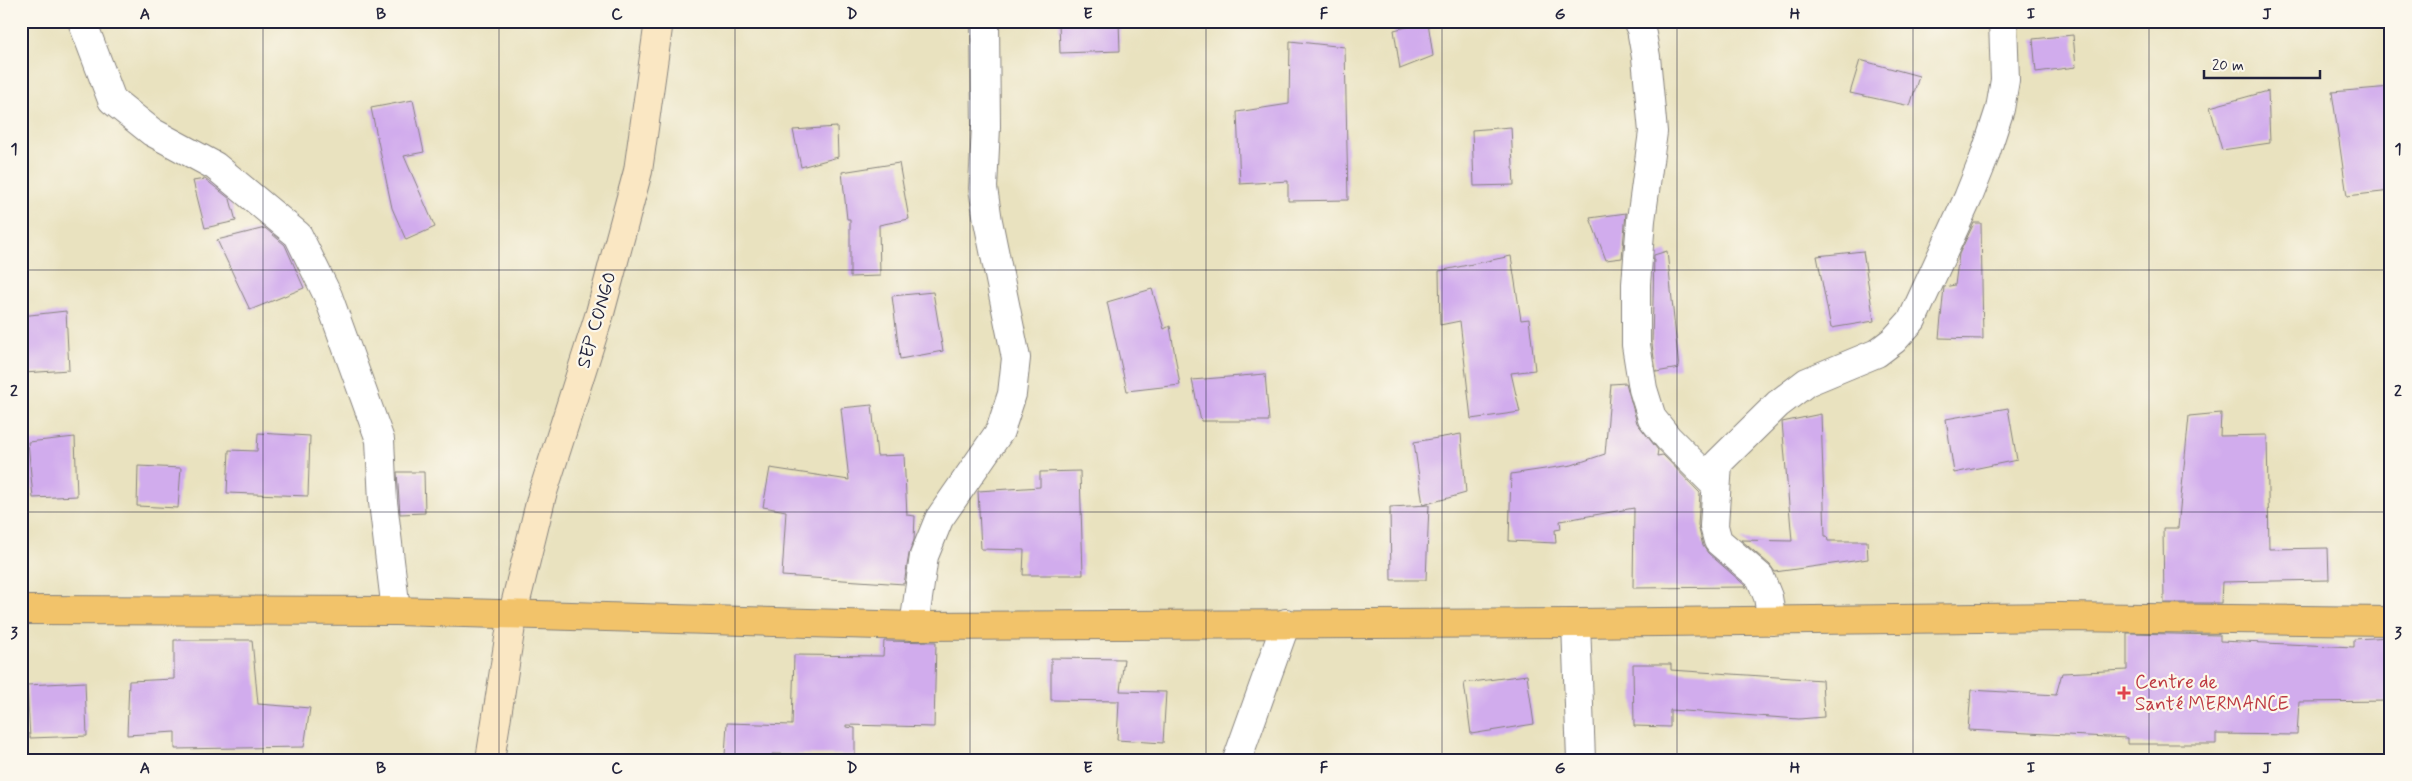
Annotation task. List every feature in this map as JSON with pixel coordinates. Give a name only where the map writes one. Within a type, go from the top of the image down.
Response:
[{"type":"main road","points":[[25,606],[513,613],[914,626],[1576,623],[2059,617],[2391,621]]},
{"type":"street","points":[[82,21],[112,100],[152,132],[216,166],[298,234],[328,296],[380,440],[383,502],[396,611]]},
{"type":"street","name":"SEP CONGO","points":[[490,760],[513,613],[542,495],[600,313],[638,171],[658,21]]},
{"type":"street","points":[[914,626],[924,556],[939,519],[1000,431],[1012,394],[1016,358],[983,188],[986,127],[985,21]]},
{"type":"street","points":[[1637,21],[1646,57],[1654,132],[1641,220],[1636,284],[1636,345],[1643,389],[1652,418],[1715,485]]},
{"type":"street","points":[[1772,621],[1768,597],[1760,577],[1718,541],[1714,526],[1717,509],[1715,485],[1718,463],[1778,404],[1807,382],[1877,353],[1894,340],[1912,320],[1968,198],[1984,158],[2000,109],[2005,80],[2003,21]]},
{"type":"street","points":[[1576,623],[1581,760]]},
{"type":"street","points":[[1238,760],[1286,624]]},
{"type":"building","points":[[1059,21],[1119,21],[1120,51],[1060,53]]},
{"type":"building","points":[[1428,22],[1433,56],[1400,69],[1394,30]]},
{"type":"building","points":[[2073,35],[2076,67],[2036,72],[2033,39]]},
{"type":"building","points":[[1290,41],[1345,47],[1348,200],[1288,201],[1288,181],[1240,184],[1237,112],[1289,104]]},
{"type":"building","points":[[1860,60],[1919,76],[1910,106],[1850,93]]},
{"type":"building","points":[[2391,87],[2391,191],[2347,196],[2332,92]]},
{"type":"building","points":[[2268,91],[2270,143],[2222,150],[2210,107]]},
{"type":"building","points":[[413,100],[424,152],[404,156],[435,227],[406,240],[392,208],[371,108]]},
{"type":"building","points":[[837,127],[838,157],[801,167],[793,130]]},
{"type":"building","points":[[1511,127],[1514,185],[1474,186],[1472,130]]},
{"type":"building","points":[[899,163],[909,219],[879,225],[880,276],[850,277],[850,219],[847,219],[842,172]]},
{"type":"building","points":[[205,179],[230,199],[236,221],[205,228],[193,181]]},
{"type":"building","points":[[1626,213],[1622,258],[1606,260],[1590,218]]},
{"type":"building","points":[[1974,223],[1981,223],[1983,339],[1939,338],[1944,287],[1955,285],[1959,254]]},
{"type":"building","points":[[265,228],[285,245],[304,288],[250,310],[217,240]]},
{"type":"building","points":[[1667,251],[1679,368],[1656,372],[1652,344],[1654,255]]},
{"type":"building","points":[[1863,251],[1874,321],[1831,328],[1817,256]]},
{"type":"building","points":[[1511,256],[1521,320],[1529,319],[1535,370],[1511,373],[1520,412],[1471,419],[1460,321],[1440,325],[1439,271]]},
{"type":"building","points":[[1152,289],[1164,329],[1170,326],[1180,385],[1127,391],[1107,302]]},
{"type":"building","points":[[933,292],[943,351],[900,359],[892,296]]},
{"type":"building","points":[[66,311],[69,370],[24,373],[21,316]]},
{"type":"building","points":[[1265,374],[1269,421],[1201,421],[1192,380]]},
{"type":"building","points":[[1626,383],[1637,423],[1658,450],[1657,456],[1663,455],[1700,493],[1698,525],[1703,546],[1708,553],[1747,587],[1633,588],[1634,508],[1560,521],[1561,529],[1555,530],[1556,543],[1509,541],[1511,474],[1572,465],[1605,454],[1611,384]]},
{"type":"building","points":[[872,405],[877,456],[904,455],[907,515],[915,516],[914,540],[909,554],[904,584],[782,576],[786,511],[763,507],[770,468],[849,480],[841,408]]},
{"type":"building","points":[[2008,408],[2017,460],[1954,473],[1946,419]]},
{"type":"building","points":[[2221,413],[2220,436],[2267,435],[2269,549],[2328,548],[2329,580],[2222,582],[2221,603],[2164,603],[2163,528],[2178,528],[2189,416]]},
{"type":"building","points":[[1821,414],[1825,536],[1827,536],[1828,541],[1867,541],[1868,559],[1775,572],[1770,565],[1741,540],[1792,541],[1782,422]]},
{"type":"building","points":[[258,433],[310,436],[308,496],[227,493],[229,450],[257,451]]},
{"type":"building","points":[[1461,434],[1466,493],[1423,505],[1414,442]]},
{"type":"building","points":[[75,437],[77,496],[33,498],[28,442]]},
{"type":"building","points":[[138,466],[181,468],[178,508],[137,506]]},
{"type":"building","points":[[1080,471],[1083,575],[1023,575],[1024,550],[981,549],[978,491],[1040,487],[1040,472]]},
{"type":"building","points":[[397,472],[424,472],[425,513],[400,514]]},
{"type":"building","points":[[1429,505],[1426,580],[1391,580],[1390,507]]},
{"type":"building","points":[[2127,633],[2220,635],[2220,641],[2354,647],[2354,639],[2391,637],[2391,701],[2299,702],[2297,735],[2216,734],[2216,744],[2127,744],[2127,738],[1968,730],[1971,690],[2056,695],[2062,673],[2127,670]]},
{"type":"building","points":[[174,640],[252,640],[258,704],[310,708],[304,747],[175,749],[175,732],[127,735],[129,681],[174,679]]},
{"type":"building","points":[[884,641],[936,642],[934,727],[846,725],[846,727],[855,728],[855,755],[772,754],[772,758],[725,756],[727,723],[792,725],[794,655],[883,656]]},
{"type":"building","points":[[1051,658],[1124,659],[1120,691],[1166,692],[1163,743],[1117,740],[1119,701],[1051,700]]},
{"type":"building","points":[[1633,664],[1671,664],[1671,670],[1822,680],[1824,717],[1799,719],[1670,710],[1670,727],[1634,726]]},
{"type":"building","points":[[1527,675],[1534,724],[1471,734],[1464,683]]},
{"type":"building","points":[[85,682],[87,736],[30,738],[27,685]]},
{"type":"place","name":"Centre de Santé MERMANCE","points":[[2124,693]]}]
